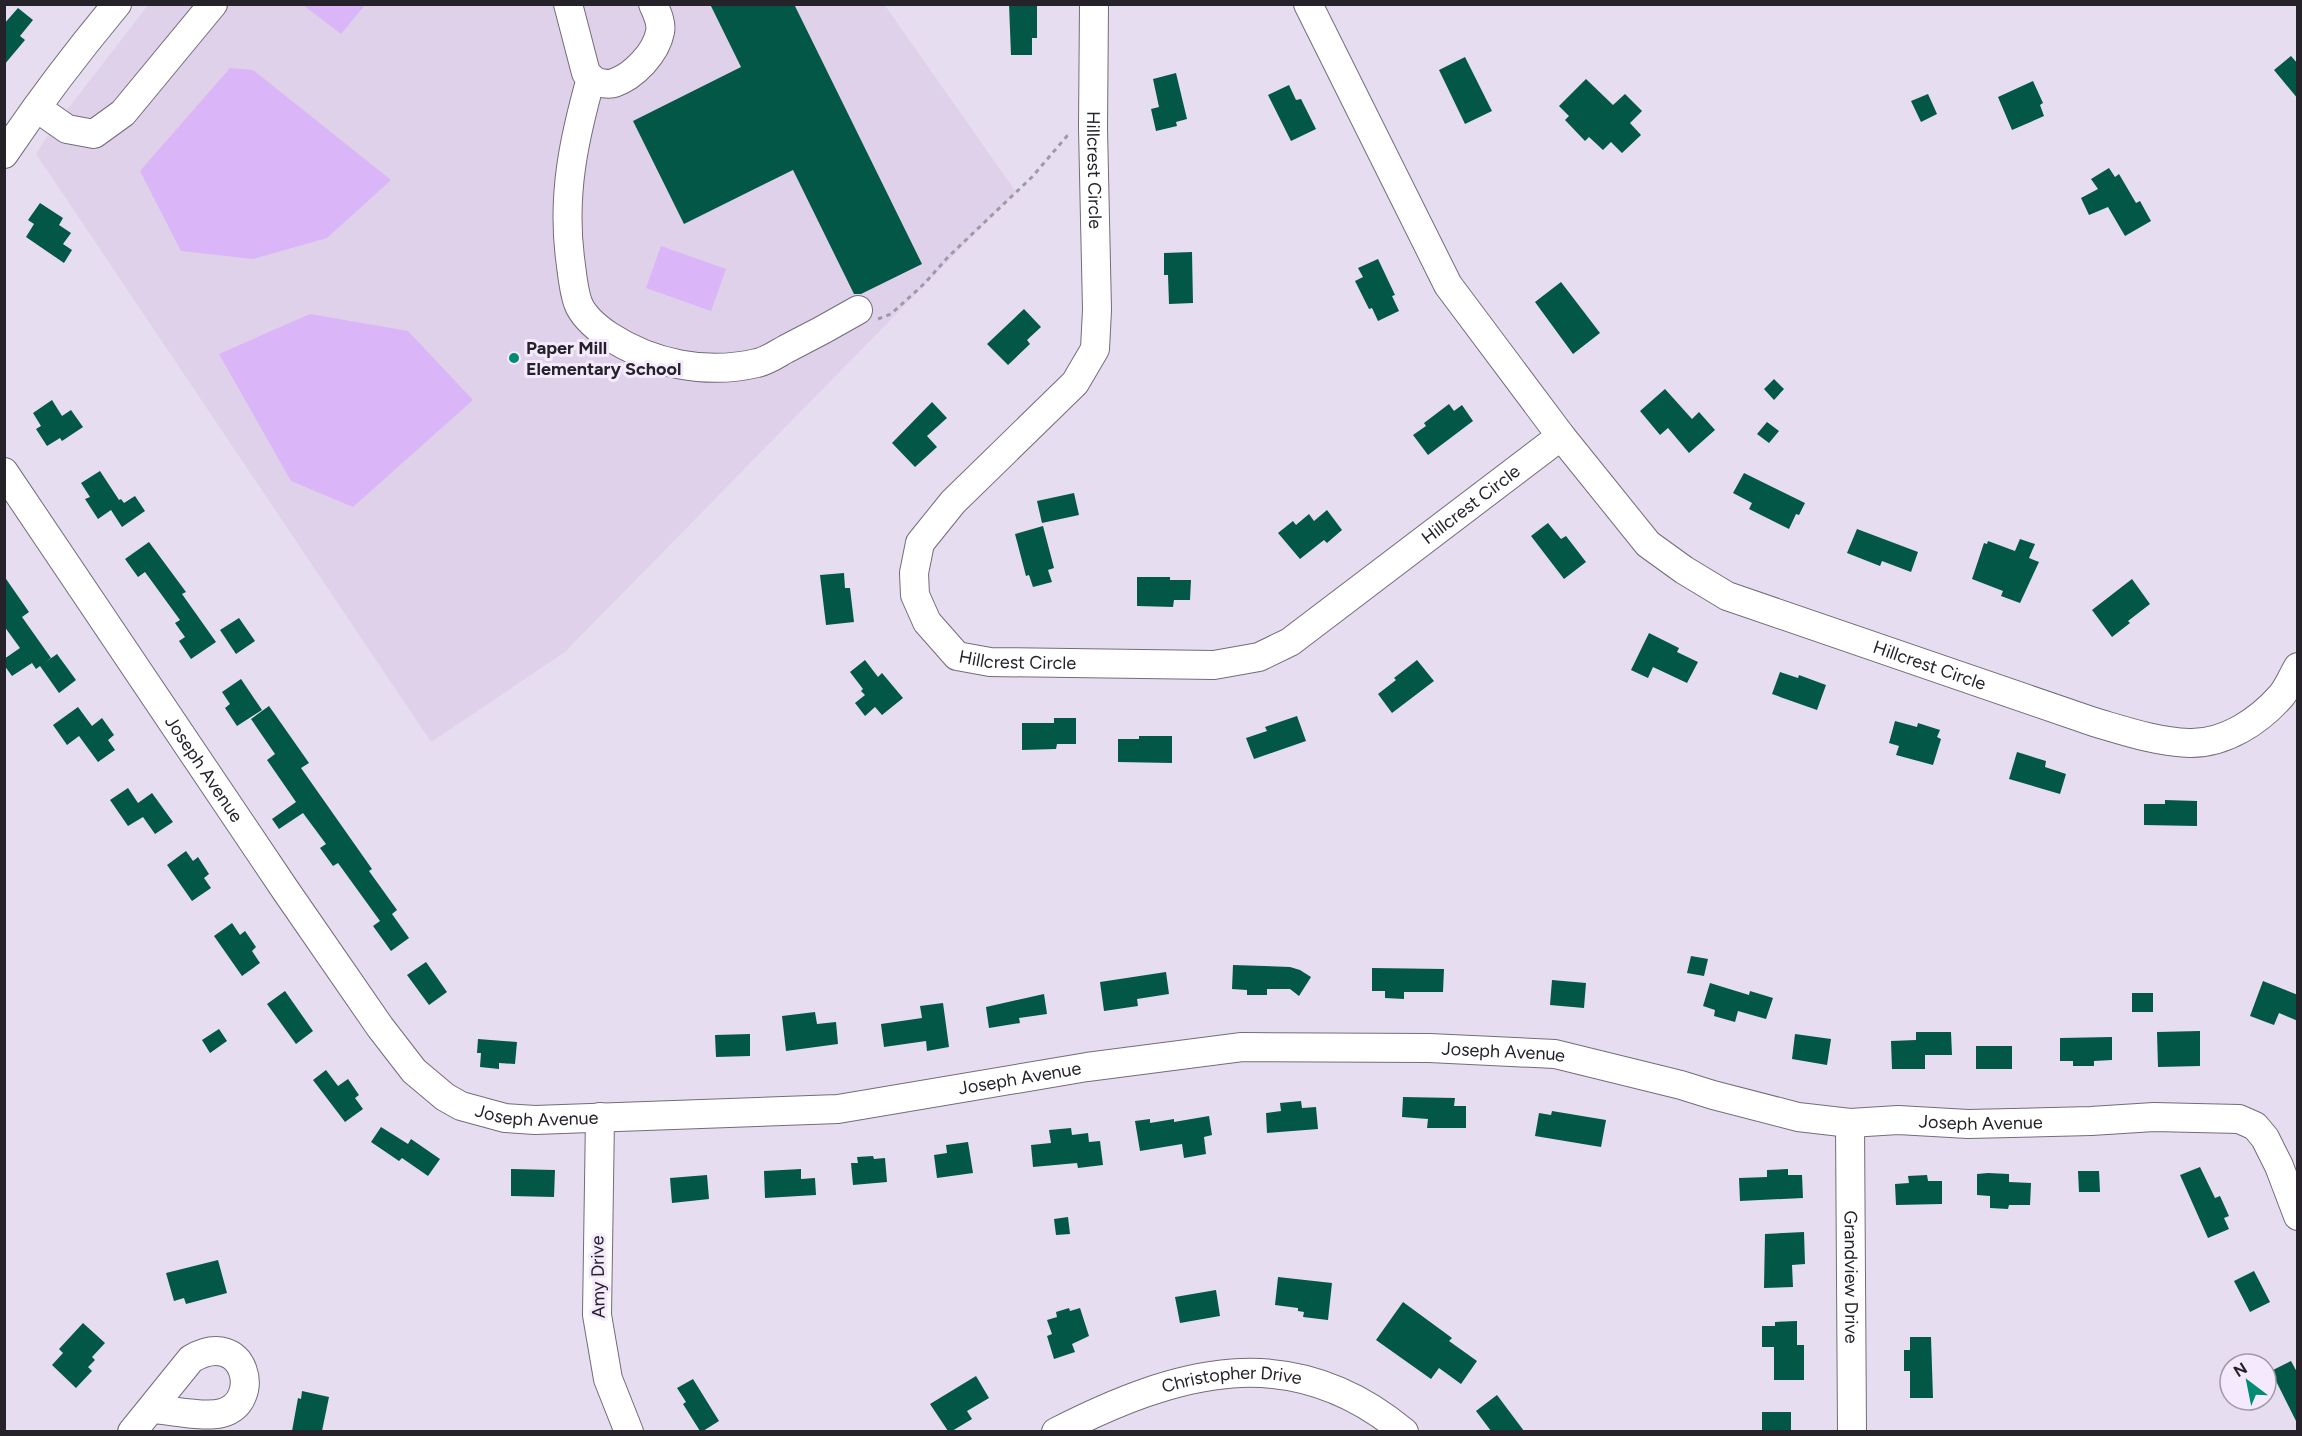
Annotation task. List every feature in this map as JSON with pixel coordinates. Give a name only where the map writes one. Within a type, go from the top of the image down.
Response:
[{"type":"street","points":[[4,154],[117,4]]},
{"type":"street","points":[[37,108],[67,129],[94,134],[123,113],[213,4]]},
{"type":"street","points":[[568,4],[586,73],[596,82],[613,84],[632,72],[647,58],[660,30],[654,4]]},
{"type":"street","name":"Hillcrest Circle","points":[[1094,4],[1093,128],[1097,310],[1095,349],[1075,383],[953,502],[920,543],[914,573],[915,595],[927,622],[957,656],[990,662],[1214,665],[1259,657],[1290,642],[1561,436]]},
{"type":"street","name":"Hillcrest Circle","points":[[1308,4],[1448,285],[1561,436],[1648,544],[1684,570],[1727,596],[2094,722],[2147,738],[2191,743],[2226,736],[2254,722],[2283,694],[2298,668]]},
{"type":"street","points":[[591,78],[570,168],[567,230],[578,304],[597,327],[625,346],[656,359],[687,367],[720,368],[759,363],[832,326],[858,310]]},
{"type":"street","name":"Joseph Avenue","points":[[4,472],[380,1027],[414,1071],[445,1097],[461,1106],[505,1118],[535,1120],[838,1108],[1087,1066],[1242,1047],[1429,1048],[1555,1054],[1798,1117],[1851,1123],[1898,1120],[1978,1124],[2154,1117],[2239,1119],[2255,1126],[2265,1138],[2279,1166],[2298,1216]]},
{"type":"street","name":"Amy Drive","points":[[600,1117],[597,1315],[608,1379],[629,1431]]},
{"type":"street","name":"Grandview Drive","points":[[1851,1123],[1852,1431]]},
{"type":"street","name":"Christopher Drive","points":[[1056,1431],[1102,1408],[1155,1389],[1227,1372],[1266,1372],[1312,1382],[1352,1397],[1404,1431]]},
{"type":"street","points":[[132,1431],[152,1409]]},
{"type":"path","points":[[858,310],[864,325],[891,314],[1032,177],[1067,136],[1075,132]]},
{"type":"shaded area","name":"Paper Mill Elementary School","points":[[884,4],[1016,192],[565,652],[431,742],[36,154],[50,132],[148,5]]},
{"type":"shaded area","points":[[303,5],[365,5],[341,34]]},
{"type":"shaded area","points":[[230,68],[253,70],[391,180],[327,238],[253,259],[181,251],[140,171]]},
{"type":"shaded area","points":[[661,246],[726,269],[711,311],[646,288]]},
{"type":"shaded area","points":[[310,314],[408,331],[473,400],[353,507],[291,481],[219,354]]},
{"type":"building","points":[[710,4],[794,4],[922,264],[861,294],[854,294],[793,170],[684,224],[633,121],[741,67]]},
{"type":"building","points":[[1009,4],[1037,4],[1037,38],[1032,38],[1032,55],[1011,55]]},
{"type":"building","points":[[18,8],[33,20],[20,36],[25,40],[4,65],[4,24]]},
{"type":"building","points":[[2291,56],[2298,64],[2298,99],[2274,70]]},
{"type":"building","points":[[1465,57],[1492,111],[1465,124],[1439,70]]},
{"type":"building","points":[[1176,73],[1187,119],[1176,122],[1177,126],[1156,131],[1151,109],[1159,107],[1153,79]]},
{"type":"building","points":[[1586,79],[1613,105],[1625,94],[1642,111],[1630,123],[1641,135],[1622,153],[1611,142],[1603,150],[1589,137],[1585,141],[1565,120],[1569,116],[1559,106]]},
{"type":"building","points":[[2033,81],[2043,103],[2040,105],[2044,116],[2012,130],[1998,97]]},
{"type":"building","points":[[1289,85],[1296,100],[1301,99],[1316,129],[1291,141],[1268,95]]},
{"type":"building","points":[[1928,94],[1937,114],[1921,122],[1911,101]]},
{"type":"building","points":[[2109,168],[2115,177],[2119,174],[2136,203],[2140,201],[2151,221],[2125,236],[2108,207],[2089,215],[2081,198],[2098,189],[2091,179]]},
{"type":"building","points":[[40,203],[63,218],[59,225],[71,233],[63,244],[72,250],[64,263],[26,237],[34,224],[28,220]]},
{"type":"building","points":[[1192,252],[1193,303],[1169,304],[1168,275],[1164,275],[1164,253]]},
{"type":"building","points":[[1378,259],[1395,295],[1392,296],[1399,311],[1378,321],[1372,308],[1369,309],[1355,281],[1363,277],[1358,268]]},
{"type":"building","points":[[1561,282],[1600,333],[1573,354],[1535,302]]},
{"type":"building","points":[[1024,309],[1041,327],[1027,340],[1030,344],[1008,365],[987,344]]},
{"type":"building","points":[[1774,379],[1784,389],[1774,400],[1764,389]]},
{"type":"building","points":[[1665,389],[1692,419],[1699,412],[1715,430],[1689,453],[1668,428],[1660,435],[1640,411]]},
{"type":"building","points":[[52,400],[62,416],[71,410],[83,427],[62,441],[60,438],[47,446],[36,429],[41,426],[33,413]]},
{"type":"building","points":[[932,402],[947,418],[927,436],[937,447],[915,467],[892,443]]},
{"type":"building","points":[[1449,404],[1454,411],[1462,405],[1473,421],[1428,455],[1413,435],[1426,426],[1424,423]]},
{"type":"building","points":[[1767,422],[1779,431],[1769,443],[1757,434]]},
{"type":"building","points":[[100,471],[119,500],[121,499],[124,503],[135,496],[145,511],[122,527],[111,510],[98,519],[85,499],[90,497],[81,483]]},
{"type":"building","points":[[1744,473],[1805,503],[1799,515],[1796,514],[1789,529],[1749,509],[1752,503],[1733,493]]},
{"type":"building","points":[[1074,493],[1079,515],[1042,523],[1037,501]]},
{"type":"building","points":[[1327,510],[1342,530],[1327,543],[1324,540],[1300,559],[1278,533],[1293,521],[1296,525],[1309,514],[1314,521]]},
{"type":"building","points":[[1548,523],[1561,539],[1566,536],[1586,562],[1564,579],[1531,536]]},
{"type":"building","points":[[1043,526],[1054,568],[1048,570],[1052,582],[1033,587],[1029,575],[1026,576],[1015,534]]},
{"type":"building","points":[[1857,529],[1918,552],[1911,572],[1882,561],[1880,566],[1847,553]]},
{"type":"building","points":[[2020,539],[2035,544],[2029,558],[2039,562],[2020,603],[2001,596],[2003,591],[1972,579],[1984,543],[1987,544],[1988,541],[2015,551]]},
{"type":"building","points":[[149,542],[186,592],[182,594],[216,642],[191,659],[179,641],[185,637],[175,623],[180,620],[145,572],[138,577],[125,559]]},
{"type":"building","points":[[844,573],[845,588],[850,588],[854,622],[826,625],[820,575]]},
{"type":"building","points":[[4,576],[29,612],[22,617],[51,658],[43,664],[57,654],[76,680],[59,693],[40,666],[36,669],[32,663],[12,676],[4,665],[4,659],[20,648],[4,626]]},
{"type":"building","points":[[1137,577],[1170,577],[1170,580],[1191,580],[1190,600],[1174,600],[1173,607],[1137,606]]},
{"type":"building","points":[[2132,579],[2150,604],[2112,637],[2092,610]]},
{"type":"building","points":[[239,618],[255,641],[236,654],[220,630]]},
{"type":"building","points":[[1649,633],[1679,648],[1677,652],[1698,662],[1687,683],[1653,667],[1648,678],[1631,670]]},
{"type":"building","points":[[865,660],[878,677],[882,673],[903,698],[882,715],[875,707],[865,716],[855,703],[865,695],[850,672]]},
{"type":"building","points":[[1417,660],[1434,681],[1392,713],[1378,694]]},
{"type":"building","points":[[1780,672],[1798,678],[1799,675],[1826,685],[1817,710],[1772,694]]},
{"type":"building","points":[[241,679],[262,710],[237,726],[225,708],[230,704],[222,692]]},
{"type":"building","points":[[269,706],[309,763],[301,768],[372,869],[369,871],[397,910],[392,914],[409,938],[391,951],[373,926],[380,921],[338,863],[333,866],[320,848],[326,844],[303,813],[279,829],[272,819],[296,802],[267,760],[275,754],[251,719]]},
{"type":"building","points":[[78,707],[92,726],[102,718],[114,735],[108,740],[115,750],[98,762],[79,736],[67,745],[53,725]]},
{"type":"building","points":[[1297,716],[1306,741],[1254,759],[1246,738],[1267,731],[1265,727]]},
{"type":"building","points":[[1054,718],[1076,718],[1076,744],[1057,744],[1056,749],[1022,750],[1022,723],[1054,723]]},
{"type":"building","points":[[1895,721],[1917,727],[1918,723],[1940,730],[1937,737],[1941,739],[1933,765],[1896,755],[1899,746],[1889,743]]},
{"type":"building","points":[[1139,736],[1172,736],[1172,763],[1118,762],[1118,739],[1139,739]]},
{"type":"building","points":[[2017,752],[2046,761],[2045,767],[2066,774],[2060,794],[2009,779]]},
{"type":"building","points":[[128,788],[138,803],[152,793],[173,822],[155,834],[143,817],[128,826],[110,800]]},
{"type":"building","points":[[2165,800],[2197,801],[2197,826],[2144,825],[2144,804],[2165,804]]},
{"type":"building","points":[[186,851],[193,861],[198,857],[209,874],[204,878],[211,888],[192,901],[167,865]]},
{"type":"building","points":[[232,923],[240,935],[245,931],[256,947],[252,951],[260,963],[242,976],[214,936]]},
{"type":"building","points":[[1691,956],[1708,959],[1704,976],[1687,973]]},
{"type":"building","points":[[426,962],[447,992],[429,1005],[407,975]]},
{"type":"building","points":[[1233,965],[1290,967],[1311,977],[1299,996],[1290,989],[1267,989],[1267,995],[1247,995],[1247,990],[1232,989]]},
{"type":"building","points":[[1372,968],[1444,969],[1443,992],[1404,992],[1404,999],[1385,998],[1385,991],[1372,991]]},
{"type":"building","points":[[1166,972],[1169,994],[1137,999],[1138,1006],[1104,1011],[1100,982]]},
{"type":"building","points":[[1552,980],[1586,983],[1584,1008],[1550,1005]]},
{"type":"building","points":[[2263,981],[2298,995],[2298,1021],[2279,1013],[2274,1025],[2250,1016]]},
{"type":"building","points":[[1710,983],[1749,995],[1750,991],[1773,998],[1766,1019],[1738,1011],[1735,1022],[1714,1016],[1715,1010],[1703,1006]]},
{"type":"building","points":[[285,991],[313,1031],[296,1044],[267,1004]]},
{"type":"building","points":[[2132,993],[2153,993],[2153,1012],[2132,1012]]},
{"type":"building","points":[[1044,994],[1047,1014],[1019,1018],[1020,1023],[989,1028],[986,1007]]},
{"type":"building","points":[[943,1003],[949,1047],[927,1051],[926,1041],[884,1047],[881,1024],[922,1018],[920,1006]]},
{"type":"building","points":[[815,1012],[817,1024],[836,1022],[838,1044],[786,1051],[782,1016]]},
{"type":"building","points":[[219,1029],[227,1041],[210,1053],[202,1040]]},
{"type":"building","points":[[2200,1031],[2200,1066],[2158,1067],[2157,1032]]},
{"type":"building","points":[[1916,1032],[1951,1032],[1952,1055],[1925,1055],[1925,1069],[1892,1069],[1891,1041],[1916,1040]]},
{"type":"building","points":[[750,1034],[750,1056],[716,1057],[715,1035]]},
{"type":"building","points":[[1795,1034],[1831,1039],[1827,1065],[1792,1059]]},
{"type":"building","points":[[2112,1037],[2112,1060],[2094,1061],[2094,1066],[2073,1066],[2073,1061],[2060,1061],[2060,1038]]},
{"type":"building","points":[[478,1039],[517,1042],[515,1064],[499,1063],[499,1069],[480,1067],[481,1053],[477,1053]]},
{"type":"building","points":[[1976,1046],[2012,1046],[2012,1069],[1976,1069]]},
{"type":"building","points":[[326,1070],[338,1086],[348,1079],[359,1095],[355,1098],[363,1109],[345,1122],[313,1080]]},
{"type":"building","points":[[1403,1097],[1455,1098],[1454,1106],[1466,1106],[1466,1128],[1427,1128],[1428,1119],[1402,1117]]},
{"type":"building","points":[[1301,1101],[1302,1108],[1316,1107],[1318,1129],[1267,1133],[1266,1113],[1281,1111],[1280,1103]]},
{"type":"building","points":[[1552,1111],[1606,1120],[1601,1147],[1535,1136],[1539,1113],[1551,1115]]},
{"type":"building","points":[[1209,1116],[1212,1135],[1204,1137],[1206,1154],[1184,1158],[1182,1144],[1140,1151],[1135,1121],[1150,1119],[1150,1123],[1174,1119],[1174,1122]]},
{"type":"building","points":[[381,1127],[408,1144],[411,1139],[440,1159],[428,1176],[402,1158],[399,1161],[371,1142]]},
{"type":"building","points":[[1071,1128],[1072,1135],[1088,1133],[1089,1142],[1100,1141],[1103,1165],[1078,1168],[1077,1163],[1033,1167],[1031,1145],[1051,1143],[1049,1130]]},
{"type":"building","points":[[968,1142],[973,1173],[937,1178],[934,1155],[947,1153],[946,1145]]},
{"type":"building","points":[[873,1156],[874,1159],[885,1158],[887,1182],[853,1185],[851,1163],[858,1163],[857,1157]]},
{"type":"building","points":[[2200,1167],[2215,1198],[2220,1196],[2229,1216],[2224,1218],[2229,1229],[2208,1238],[2180,1175]]},
{"type":"building","points":[[511,1169],[555,1170],[554,1197],[511,1196]]},
{"type":"building","points":[[801,1169],[801,1179],[815,1178],[816,1195],[765,1198],[764,1171]]},
{"type":"building","points":[[1788,1169],[1788,1175],[1802,1175],[1803,1198],[1740,1201],[1739,1178],[1767,1177],[1767,1170]]},
{"type":"building","points":[[2078,1171],[2099,1171],[2100,1192],[2079,1192]]},
{"type":"building","points":[[1977,1174],[2009,1174],[2009,1182],[2031,1183],[2030,1205],[2009,1205],[2008,1209],[1990,1208],[1990,1196],[1977,1195]]},
{"type":"building","points":[[707,1175],[709,1199],[672,1203],[670,1178]]},
{"type":"building","points":[[1927,1175],[1928,1181],[1942,1181],[1942,1204],[1896,1205],[1895,1184],[1909,1183],[1908,1176]]},
{"type":"building","points":[[1068,1217],[1070,1234],[1056,1235],[1054,1219]]},
{"type":"building","points":[[1804,1232],[1805,1264],[1792,1265],[1793,1287],[1764,1288],[1765,1234]]},
{"type":"building","points":[[218,1260],[227,1293],[186,1304],[184,1298],[174,1301],[166,1273]]},
{"type":"building","points":[[2254,1271],[2270,1302],[2250,1312],[2234,1281]]},
{"type":"building","points":[[1278,1277],[1332,1283],[1328,1320],[1303,1317],[1304,1312],[1298,1311],[1298,1308],[1275,1305]]},
{"type":"building","points":[[1216,1290],[1220,1316],[1180,1323],[1175,1297]]},
{"type":"building","points":[[1403,1302],[1452,1338],[1449,1341],[1477,1361],[1461,1384],[1439,1368],[1431,1379],[1376,1340]]},
{"type":"building","points":[[1069,1308],[1070,1311],[1080,1308],[1089,1336],[1072,1344],[1075,1352],[1054,1359],[1047,1336],[1052,1334],[1047,1320],[1057,1317],[1056,1312]]},
{"type":"building","points":[[1797,1321],[1797,1345],[1804,1345],[1804,1380],[1774,1380],[1774,1347],[1762,1347],[1762,1326],[1775,1326],[1775,1322]]},
{"type":"building","points":[[83,1323],[105,1343],[92,1357],[95,1360],[88,1367],[92,1371],[76,1388],[52,1365],[63,1353],[59,1349]]},
{"type":"building","points":[[1910,1337],[1931,1337],[1933,1398],[1910,1398],[1910,1371],[1904,1371],[1904,1350],[1910,1350]]},
{"type":"building","points":[[2291,1361],[2298,1374],[2298,1425],[2278,1385],[2278,1368]]},
{"type":"building","points":[[976,1376],[989,1398],[967,1411],[972,1419],[948,1431],[930,1404]]},
{"type":"building","points":[[693,1379],[719,1421],[703,1431],[700,1431],[683,1404],[686,1402],[677,1388]]},
{"type":"building","points":[[302,1391],[329,1397],[322,1431],[292,1431],[298,1398],[301,1399]]},
{"type":"building","points":[[1497,1395],[1524,1431],[1491,1431],[1476,1411]]},
{"type":"building","points":[[1762,1412],[1791,1412],[1791,1431],[1762,1431]]},
{"type":"place","name":"Paper Mill Elementary School","points":[[514,358]]}]
